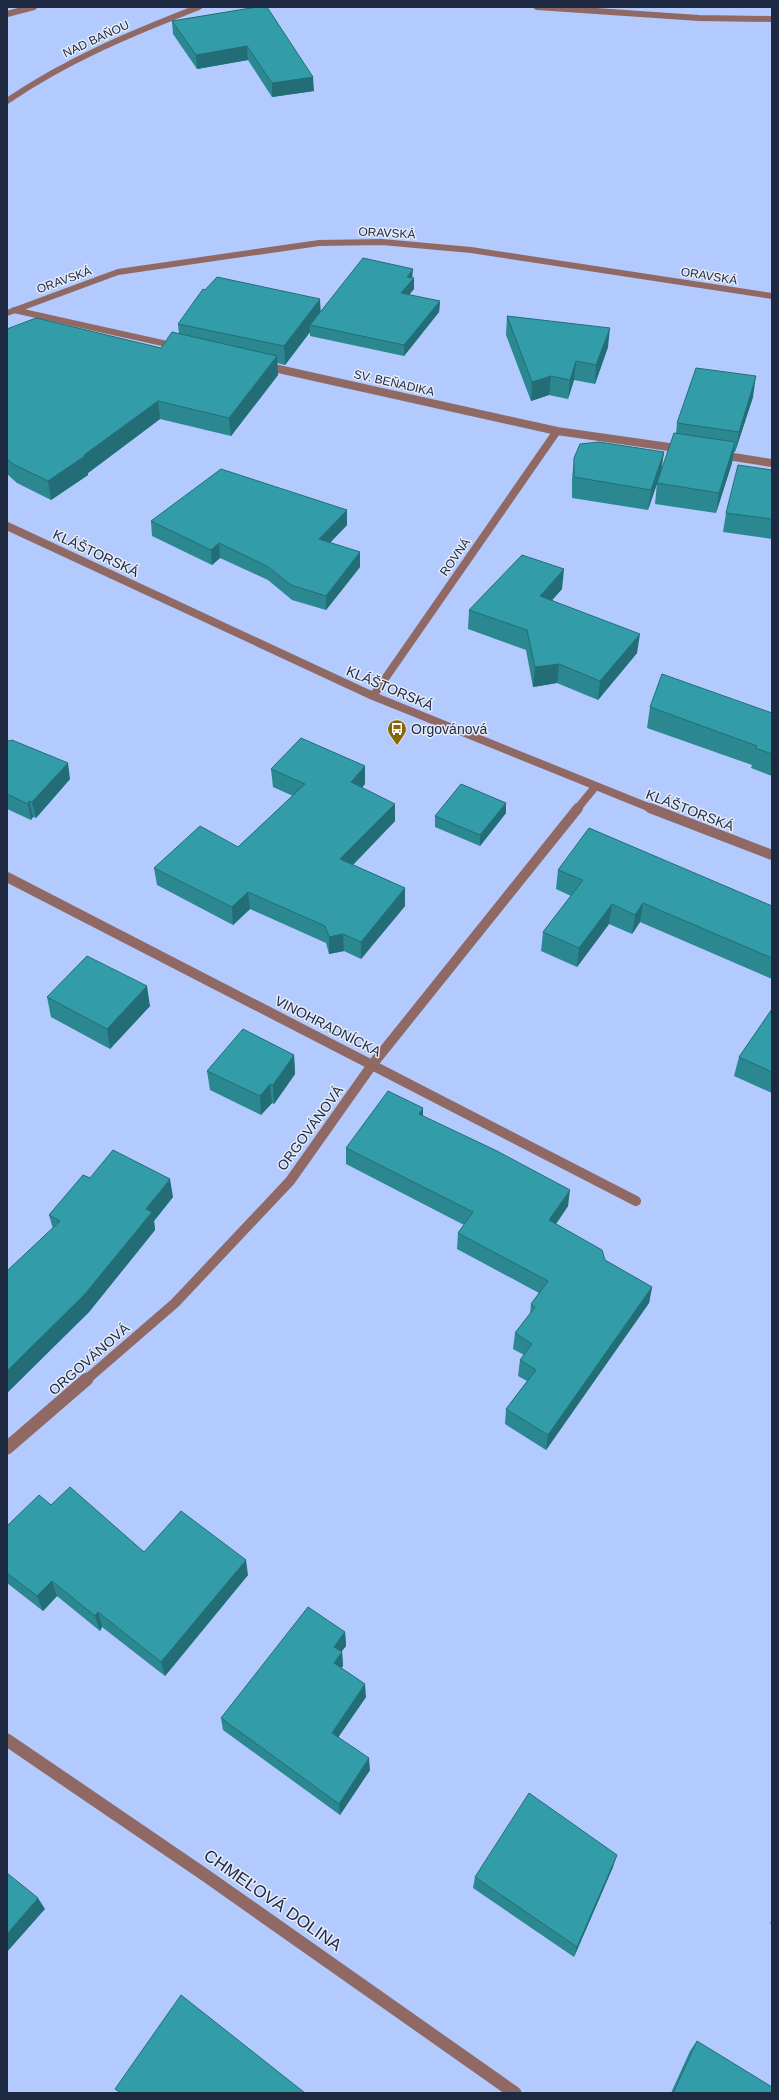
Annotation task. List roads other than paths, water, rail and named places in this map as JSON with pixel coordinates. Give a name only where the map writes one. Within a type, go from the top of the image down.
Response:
[{"type":"street","points":[[7,14],[34,7]]},
{"type":"street","name":"NAD BAŇOU","points":[[7,101],[33,82],[117,40],[199,7]]},
{"type":"street","points":[[537,7],[699,18],[772,19]]},
{"type":"street","name":"ORAVSKÁ","points":[[10,311],[118,272],[319,243],[382,242],[471,250],[772,296]]},
{"type":"street","points":[[10,311],[184,348]]},
{"type":"street","name":"SV. BEŇADIKA","points":[[254,364],[557,431],[687,450]]},
{"type":"street","name":"ROVNÁ","points":[[373,696],[557,431]]},
{"type":"street","points":[[710,454],[772,463]]},
{"type":"street","name":"KLÁŠTORSKÁ","points":[[7,526],[373,696],[595,787],[772,855]]},
{"type":"street","name":"ORGOVÁNOVÁ","points":[[7,1448],[175,1303],[290,1181],[372,1065],[595,787]]},
{"type":"street","name":"VINOHRADNÍCKA","points":[[7,877],[636,1201]]},
{"type":"street","name":"CHMEĽOVÁ DOLINA","points":[[7,1740],[205,1875],[515,2093]]},
{"type":"place","name":"Orgovánová","points":[[397,746]]}]
